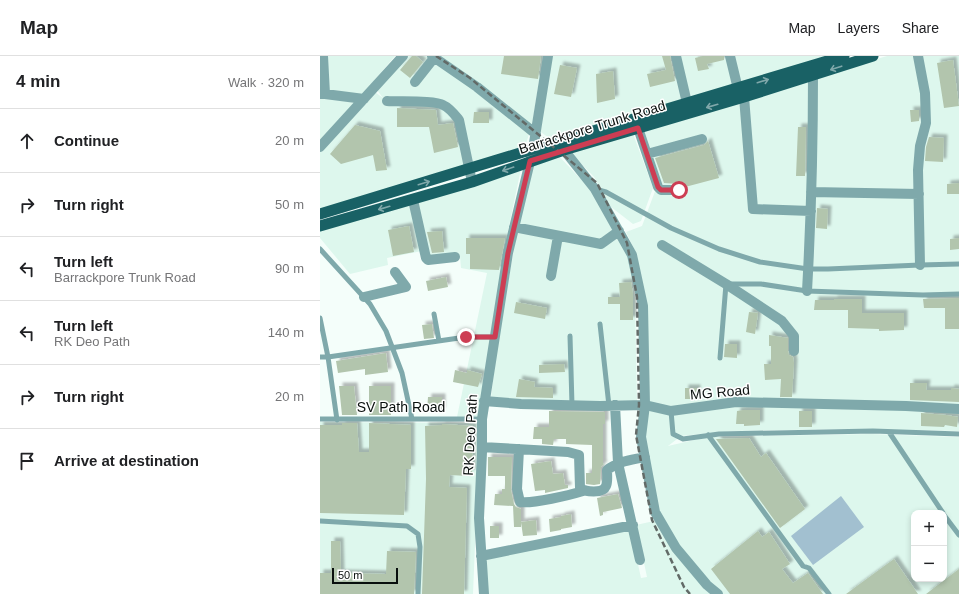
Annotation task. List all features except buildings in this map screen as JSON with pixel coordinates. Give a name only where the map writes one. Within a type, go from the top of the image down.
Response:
[{"type":"main road","name":"Barrackpore Trunk Road","points":[[320,226],[472,182],[530,161],[638,128],[741,93],[830,58],[844,56]]},
{"type":"main road","name":"Barrackpore Trunk Road","points":[[320,214],[533,148],[687,103],[741,93],[813,75],[874,56]]},
{"type":"street","points":[[323,56],[323,94],[364,99]]},
{"type":"street","points":[[320,147],[403,56]]},
{"type":"street","name":"RK Deo Path","points":[[484,594],[479,518],[482,419],[484,401],[508,253],[536,134],[548,56]]},
{"type":"street","points":[[676,56],[687,103]]},
{"type":"street","points":[[730,56],[741,93],[752,209],[811,211]]},
{"type":"street","points":[[918,56],[925,93],[926,123],[920,146],[918,170],[920,265]]},
{"type":"street","points":[[415,82],[433,57],[477,88],[536,134]]},
{"type":"street","points":[[807,291],[811,211],[813,75]]},
{"type":"street","points":[[387,101],[436,102],[445,105],[459,120],[472,182]]},
{"type":"street","points":[[638,128],[656,182],[661,190],[679,190]]},
{"type":"street","points":[[647,154],[702,139]]},
{"type":"street","points":[[564,150],[595,189],[632,255],[644,306],[645,405],[641,437],[656,512],[676,548],[707,585],[718,594]]},
{"type":"street","points":[[811,192],[919,194]]},
{"type":"street","points":[[413,200],[426,258],[428,260],[454,257]]},
{"type":"street","points":[[514,228],[601,244],[619,231]]},
{"type":"street","points":[[551,276],[558,236]]},
{"type":"street","points":[[662,245],[726,284],[782,321],[794,336],[794,351]]},
{"type":"street","points":[[364,297],[406,287],[394,272]]},
{"type":"street","name":"MG Road","points":[[484,401],[521,404],[612,406],[645,405],[671,411],[736,402],[906,406],[959,409]]},
{"type":"street","points":[[612,406],[618,463],[640,560]]},
{"type":"street","points":[[482,447],[568,452],[579,455],[579,483],[580,488],[583,491]]},
{"type":"street","points":[[518,449],[517,489],[520,502],[529,502],[571,495],[583,491],[600,491],[607,485],[607,470],[618,463],[645,457]]},
{"type":"street","points":[[481,556],[633,525]]},
{"type":"lane","points":[[595,189],[606,192],[671,228],[719,249],[760,262],[808,269],[959,264]]},
{"type":"lane","points":[[320,249],[370,304],[386,331],[402,373],[412,419]]},
{"type":"lane","points":[[720,358],[726,284],[762,284],[807,291],[923,295],[959,294]]},
{"type":"lane","points":[[434,314],[439,341]]},
{"type":"lane","points":[[320,318],[328,357],[337,420]]},
{"type":"lane","points":[[600,324],[612,406]]},
{"type":"lane","points":[[570,336],[572,405]]},
{"type":"lane","points":[[320,357],[466,337],[495,337]]},
{"type":"lane","points":[[671,411],[673,434],[683,439],[719,434],[788,432],[873,431],[959,434]]},
{"type":"lane","name":"SV Path Road","points":[[320,419],[482,419]]},
{"type":"lane","points":[[889,432],[940,510]]},
{"type":"lane","points":[[708,436],[803,566],[809,568],[829,594]]},
{"type":"lane","points":[[947,520],[959,536]]},
{"type":"lane","points":[[320,521],[407,526],[418,534],[420,547],[418,594]]},
{"type":"shaded area","points":[[320,56],[395,56],[361,96],[325,97],[365,105],[375,92],[383,98],[377,90],[405,56],[543,56],[532,125],[523,153],[320,216]]},
{"type":"shaded area","points":[[552,56],[726,56],[737,93],[556,143],[538,130]]},
{"type":"shaded area","points":[[732,56],[827,56],[742,90]]},
{"type":"shaded area","points":[[887,56],[959,56],[959,431],[845,429],[734,431],[681,436],[668,446],[707,437],[871,434],[959,437],[959,594],[488,594],[485,559],[630,528],[641,578],[647,577],[636,525],[663,519],[658,510],[644,437],[647,327],[637,255],[626,232],[642,226],[657,186],[639,130]]},
{"type":"shaded area","points":[[632,131],[653,188],[641,221],[633,224],[611,207],[594,177],[569,151]]},
{"type":"shaded area","points":[[556,153],[594,193],[628,252],[635,298],[637,402],[547,402],[491,397],[498,338],[530,161]]},
{"type":"shaded area","points":[[522,164],[505,245],[478,416],[457,417],[487,273],[461,268],[460,256],[428,258],[422,251],[387,258],[388,265],[350,274],[320,238],[320,226]]},
{"type":"shaded area","points":[[320,422],[480,423],[473,594],[320,594]]},
{"type":"water","points":[[841,496],[864,527],[813,565],[791,536]]},
{"type":"railway","points":[[436,56],[470,78],[597,183],[627,243],[637,297],[639,405],[636,435],[652,520],[684,587],[690,594]]},
{"type":"route","points":[[466,337],[495,337],[508,253],[530,161],[638,128],[658,187],[661,190],[679,190]]}]
